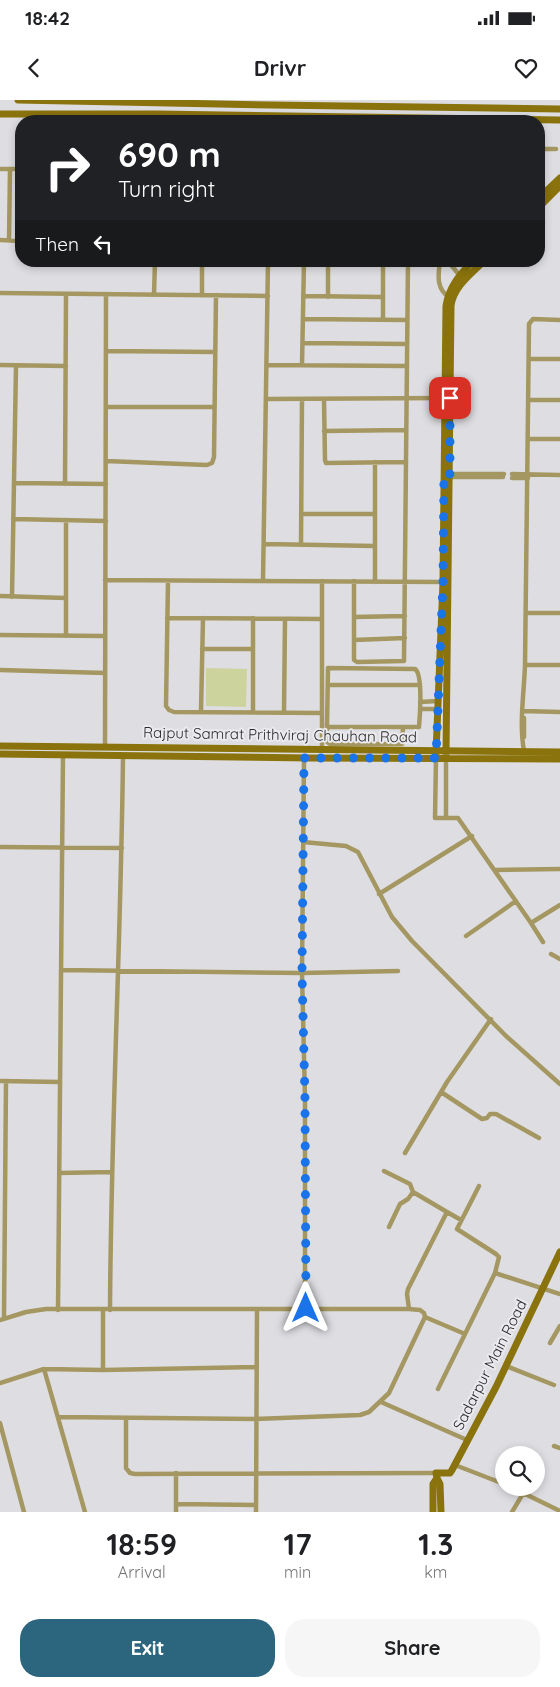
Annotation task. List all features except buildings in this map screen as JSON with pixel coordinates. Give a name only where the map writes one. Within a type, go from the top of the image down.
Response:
[{"type":"street","points":[[18,100],[436,104],[560,109]]},
{"type":"street","points":[[0,114],[53,115]]},
{"type":"street","points":[[545,120],[560,120]]},
{"type":"street","points":[[545,149],[556,149]]},
{"type":"street","points":[[0,169],[15,169]]},
{"type":"street","points":[[8,240],[10,169]]},
{"type":"street","points":[[545,185],[560,178]]},
{"type":"street","points":[[545,201],[560,186]]},
{"type":"street","points":[[0,240],[15,241]]},
{"type":"street","points":[[154,295],[155,267]]},
{"type":"street","points":[[202,267],[202,295]]},
{"type":"street","points":[[263,581],[268,267]]},
{"type":"street","points":[[302,365],[304,267]]},
{"type":"street","points":[[328,267],[328,297]]},
{"type":"street","points":[[383,320],[384,267]]},
{"type":"street","points":[[354,582],[355,662],[402,662],[405,660],[408,267]]},
{"type":"street","points":[[439,267],[438,283],[450,298]]},
{"type":"street","points":[[454,267],[460,276]]},
{"type":"street","points":[[446,818],[445,582],[447,398],[445,315],[460,276],[468,267]]},
{"type":"street","points":[[450,298],[461,283],[478,267]]},
{"type":"street","points":[[0,293],[268,296]]},
{"type":"street","points":[[66,294],[66,484]]},
{"type":"street","points":[[105,747],[106,294]]},
{"type":"street","points":[[106,461],[207,465],[212,463],[214,457],[216,295]]},
{"type":"street","points":[[304,296],[384,298]]},
{"type":"street","points":[[303,319],[407,320]]},
{"type":"street","points":[[524,751],[521,733],[525,665],[529,324],[530,320],[533,319],[560,320]]},
{"type":"street","points":[[303,343],[407,344]]},
{"type":"street","points":[[106,351],[215,352]]},
{"type":"street","points":[[529,359],[560,359]]},
{"type":"street","points":[[267,365],[406,366]]},
{"type":"street","points":[[0,366],[66,366]]},
{"type":"street","points":[[12,597],[16,366]]},
{"type":"street","points":[[324,398],[326,463],[406,462]]},
{"type":"street","points":[[266,399],[447,398]]},
{"type":"street","points":[[301,545],[302,399]]},
{"type":"street","points":[[528,400],[560,400]]},
{"type":"street","points":[[106,407],[214,407]]},
{"type":"street","points":[[324,431],[406,430]]},
{"type":"street","points":[[528,438],[560,439]]},
{"type":"street","points":[[375,462],[375,582]]},
{"type":"street","points":[[447,475],[504,476]]},
{"type":"street","points":[[512,476],[560,475]]},
{"type":"street","points":[[14,483],[106,484]]},
{"type":"street","points":[[301,514],[375,514]]},
{"type":"street","points":[[13,519],[106,521]]},
{"type":"street","points":[[66,520],[66,635]]},
{"type":"street","points":[[264,544],[375,546]]},
{"type":"street","points":[[106,580],[445,582]]},
{"type":"street","points":[[168,581],[166,706],[169,710],[174,712],[322,713]]},
{"type":"street","points":[[322,581],[322,749]]},
{"type":"street","points":[[445,582],[438,705],[435,818],[458,818],[543,942]]},
{"type":"street","points":[[0,596],[66,598]]},
{"type":"street","points":[[526,613],[560,613]]},
{"type":"street","points":[[354,617],[405,616]]},
{"type":"street","points":[[167,618],[322,619]]},
{"type":"street","points":[[201,711],[203,618]]},
{"type":"street","points":[[253,618],[253,712]]},
{"type":"street","points":[[284,712],[285,619]]},
{"type":"street","points":[[0,634],[106,636]]},
{"type":"street","points":[[354,640],[405,638]]},
{"type":"street","points":[[202,649],[253,649]]},
{"type":"street","points":[[525,665],[560,665]]},
{"type":"street","points":[[327,727],[419,727],[420,685],[415,668],[330,667],[328,670],[328,685],[327,727],[327,742],[330,744],[402,744],[403,728]]},
{"type":"street","points":[[0,670],[105,673]]},
{"type":"street","points":[[328,685],[420,685]]},
{"type":"street","points":[[420,702],[438,705]]},
{"type":"street","points":[[420,709],[438,705]]},
{"type":"street","points":[[523,713],[560,712]]},
{"type":"street","name":"Rajput Samrat Prithviraj Chauhan Road","points":[[0,746],[322,749],[436,754]]},
{"type":"street","name":"Rajput Samrat Prithviraj Chauhan Road","points":[[0,754],[304,758],[524,751],[560,752]]},
{"type":"street","name":"Rajput Samrat Prithviraj Chauhan Road","points":[[446,754],[560,759]]},
{"type":"street","points":[[58,1310],[63,755]]},
{"type":"street","points":[[110,1310],[111,1172],[117,970],[120,942],[123,756]]},
{"type":"street","points":[[304,758],[302,973],[306,1308]]},
{"type":"street","points":[[379,894],[472,836]]},
{"type":"street","points":[[303,842],[352,848],[358,852],[392,917],[412,941],[529,1057],[560,1084]]},
{"type":"street","points":[[0,847],[122,848]]},
{"type":"street","points":[[495,870],[560,869]]},
{"type":"street","points":[[466,936],[516,902]]},
{"type":"street","points":[[531,924],[560,905]]},
{"type":"street","points":[[551,954],[560,959]]},
{"type":"street","points":[[61,970],[302,973],[398,971]]},
{"type":"street","points":[[405,1153],[441,1092],[490,1019]]},
{"type":"street","points":[[0,1081],[60,1082]]},
{"type":"street","points":[[6,1081],[2,1319],[26,1312],[46,1309],[306,1308],[420,1310],[424,1313],[425,1317],[465,1334]]},
{"type":"street","points":[[441,1092],[484,1120],[493,1113],[539,1138]]},
{"type":"street","points":[[384,1171],[410,1184],[413,1192],[462,1220]]},
{"type":"street","points":[[59,1173],[111,1172]]},
{"type":"street","points":[[438,1389],[495,1274],[499,1257],[458,1231],[457,1227],[479,1186]]},
{"type":"street","points":[[389,1227],[400,1204],[408,1199],[413,1192]]},
{"type":"street","points":[[409,1310],[408,1289],[446,1212]]},
{"type":"street","name":"Sadarpur Main Road","points":[[454,1465],[506,1366],[560,1252]]},
{"type":"street","points":[[495,1274],[560,1294]]},
{"type":"street","points":[[256,1512],[257,1309]]},
{"type":"street","points":[[103,1310],[103,1370]]},
{"type":"street","points":[[58,1417],[255,1419],[354,1416],[369,1412],[389,1393],[425,1317]]},
{"type":"street","points":[[550,1343],[560,1326]]},
{"type":"street","points":[[506,1366],[554,1385]]},
{"type":"street","points":[[0,1383],[44,1369],[103,1370],[257,1367]]},
{"type":"street","points":[[44,1369],[85,1512]]},
{"type":"street","points":[[381,1402],[468,1440]]},
{"type":"street","points":[[126,1418],[126,1468],[130,1473],[135,1474],[256,1473],[437,1476],[450,1473],[454,1465],[495,1481]]},
{"type":"street","points":[[0,1423],[24,1512]]},
{"type":"street","points":[[554,1446],[560,1448]]},
{"type":"street","points":[[176,1473],[176,1512]]},
{"type":"street","points":[[433,1512],[434,1484],[437,1476]]},
{"type":"street","points":[[437,1476],[440,1484],[441,1512]]},
{"type":"street","points":[[512,1512],[522,1496]]},
{"type":"street","points":[[532,1496],[560,1511]]},
{"type":"street","points":[[176,1504],[256,1505]]},
{"type":"green space","points":[[206,668],[247,669],[246,707],[206,706]]},
{"type":"route","points":[[306,1308],[302,973],[304,758],[436,758],[443,582],[444,474],[450,474],[450,398]]}]
